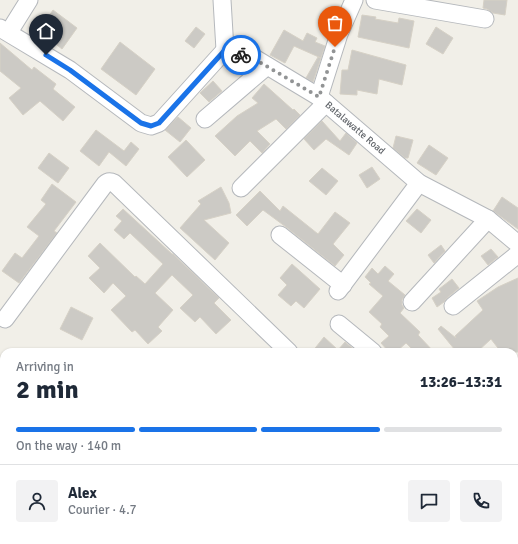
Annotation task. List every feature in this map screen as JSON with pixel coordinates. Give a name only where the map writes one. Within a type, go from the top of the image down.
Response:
[{"type":"street","points":[[29,0],[4,30],[70,70],[141,123],[151,126],[159,123],[225,50],[222,0]]},
{"type":"street","points":[[241,188],[322,100],[339,34],[354,0]]},
{"type":"street","points":[[375,0],[485,19]]},
{"type":"street","name":"Batalawatte Road","points":[[225,50],[256,60],[322,100],[420,183],[488,219],[518,245]]},
{"type":"street","points":[[205,119],[267,66]]},
{"type":"street","points":[[5,319],[105,184],[111,182],[114,183],[285,348]]},
{"type":"street","points":[[280,235],[340,288],[420,183]]},
{"type":"street","points":[[412,302],[488,219]]},
{"type":"street","points":[[453,306],[518,245]]},
{"type":"street","points":[[339,324],[368,348]]},
{"type":"building","points":[[484,0],[507,0],[505,15],[493,13],[483,8]]},
{"type":"building","points":[[53,10],[77,28],[62,49],[39,31]]},
{"type":"building","points":[[362,15],[398,23],[399,18],[414,21],[409,48],[358,37]]},
{"type":"building","points":[[196,27],[205,34],[194,48],[185,41]]},
{"type":"building","points":[[436,27],[453,38],[443,54],[426,44]]},
{"type":"building","points":[[284,30],[303,41],[307,33],[317,38],[315,42],[325,46],[321,58],[294,46],[285,63],[270,55]]},
{"type":"building","points":[[120,42],[155,69],[136,95],[101,69]]},
{"type":"building","points":[[0,43],[32,70],[34,67],[56,84],[53,89],[75,107],[63,121],[40,101],[23,115],[9,98],[21,88],[0,71]]},
{"type":"building","points":[[352,50],[406,65],[402,85],[379,79],[377,94],[357,90],[357,95],[340,94],[342,70],[348,70]]},
{"type":"building","points":[[318,57],[321,58],[313,82],[306,78]]},
{"type":"building","points":[[213,81],[222,91],[209,102],[200,93]]},
{"type":"building","points":[[264,84],[300,115],[286,129],[276,119],[257,131],[270,144],[262,153],[250,141],[235,156],[215,136],[237,116],[258,103],[252,98]]},
{"type":"building","points":[[178,117],[191,128],[180,142],[165,130]]},
{"type":"building","points":[[322,121],[340,141],[346,133],[357,143],[349,155],[326,139],[314,150],[304,139]]},
{"type":"building","points":[[96,130],[124,151],[131,142],[139,149],[126,166],[109,152],[99,166],[80,151]]},
{"type":"building","points":[[396,136],[413,140],[408,158],[405,158],[393,148]]},
{"type":"building","points":[[186,140],[205,160],[187,177],[168,157]]},
{"type":"building","points":[[429,145],[448,158],[436,175],[417,163]]},
{"type":"building","points":[[49,153],[69,168],[58,183],[38,168]]},
{"type":"building","points":[[372,167],[380,179],[367,188],[359,175]]},
{"type":"building","points":[[322,168],[338,181],[326,195],[309,181]]},
{"type":"building","points":[[52,184],[76,202],[54,231],[57,233],[19,283],[2,271],[15,253],[22,258],[39,236],[27,227],[46,204],[41,200]]},
{"type":"building","points":[[221,187],[229,203],[231,213],[204,220],[229,243],[215,260],[180,228],[201,204],[198,201]]},
{"type":"building","points":[[260,191],[280,211],[283,206],[318,234],[335,212],[350,223],[333,244],[344,255],[335,266],[263,210],[247,226],[236,215]]},
{"type":"building","points":[[502,197],[518,208],[518,229],[493,211]]},
{"type":"building","points":[[123,209],[219,298],[214,303],[231,320],[216,334],[200,317],[195,322],[180,308],[193,295],[172,275],[155,293],[173,310],[158,327],[162,331],[148,344],[135,330],[132,332],[111,310],[126,296],[113,283],[104,293],[89,278],[100,268],[88,256],[100,243],[135,277],[136,276],[145,284],[163,264],[130,233],[124,239],[114,230],[122,221],[116,216]]},
{"type":"building","points":[[417,209],[431,220],[421,233],[406,221]]},
{"type":"building","points":[[441,245],[445,251],[434,263],[428,255]]},
{"type":"building","points":[[491,249],[498,257],[488,265],[481,256]]},
{"type":"building","points":[[292,264],[320,289],[304,308],[296,301],[291,306],[278,295],[287,285],[280,278]]},
{"type":"building","points":[[385,266],[394,274],[388,281],[405,295],[402,300],[402,305],[404,308],[400,313],[420,332],[418,335],[430,348],[411,348],[406,343],[400,348],[385,348],[381,343],[389,336],[380,327],[382,324],[369,312],[383,296],[369,284],[371,283],[365,277],[372,268],[378,274]]},
{"type":"building","points":[[518,278],[518,348],[498,348],[491,339],[481,348],[453,348],[438,329],[441,326],[456,338],[455,336],[483,310],[477,301],[498,287]]},
{"type":"building","points":[[452,279],[459,288],[437,307],[432,298],[441,292],[439,289]]},
{"type":"building","points":[[71,307],[93,318],[82,340],[60,329]]},
{"type":"building","points":[[324,337],[336,348],[315,348]]},
{"type":"building","points":[[345,342],[352,348],[340,348]]},
{"type":"way so far","points":[[241,55],[256,60],[319,97],[335,47]]},
{"type":"route","points":[[46,55],[70,70],[141,123],[151,126],[159,123],[225,50],[241,55]]}]
